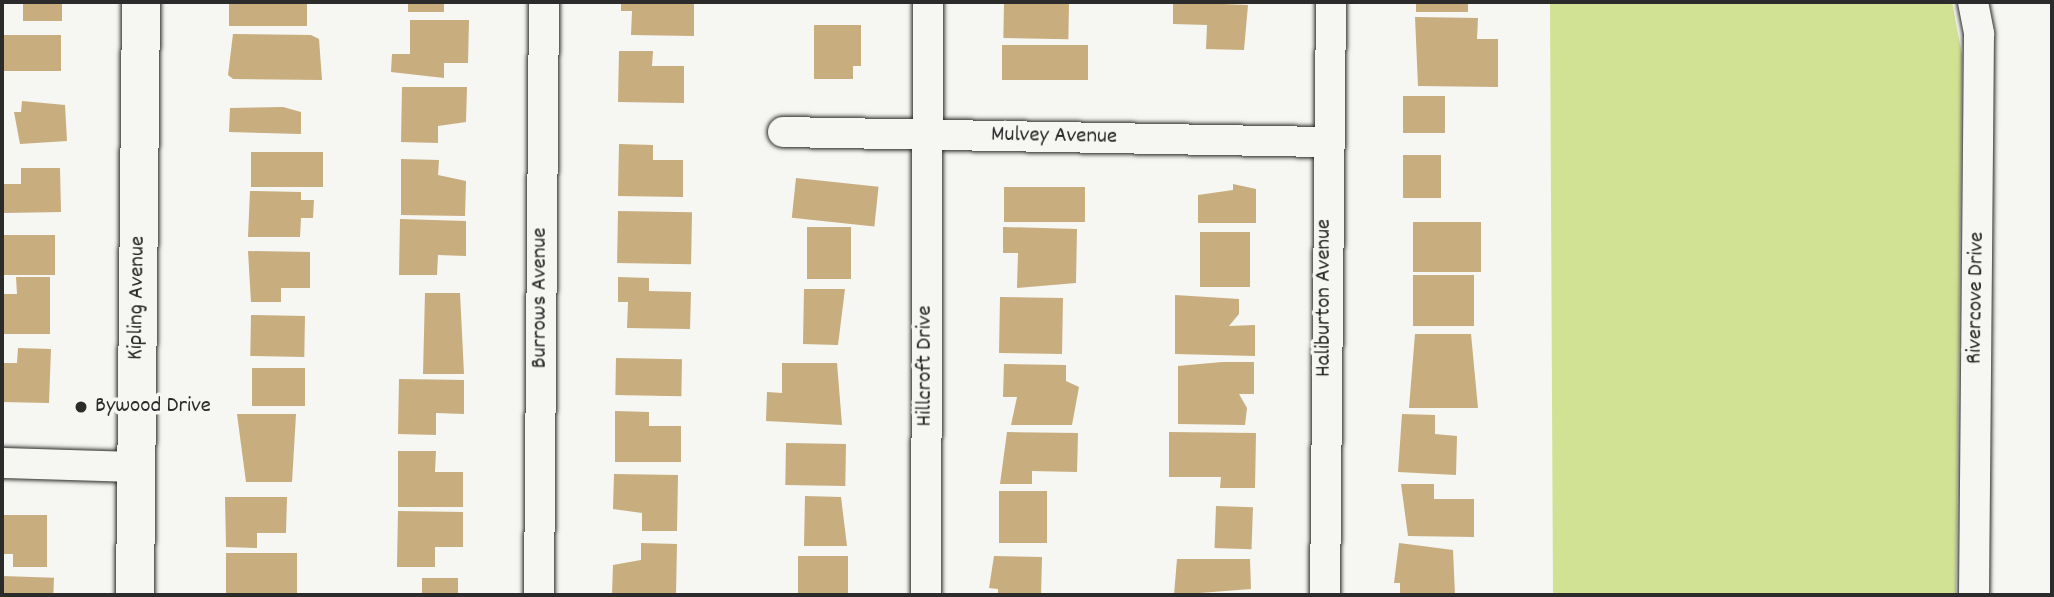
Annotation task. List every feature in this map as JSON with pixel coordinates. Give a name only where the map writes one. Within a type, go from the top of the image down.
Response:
[{"type":"main road","name":"Kipling Avenue","points":[[135,595],[141,2]]},
{"type":"street","name":"Burrows Avenue","points":[[538,595],[544,2]]},
{"type":"street","points":[[926,136],[928,2]]},
{"type":"street","name":"Haliburton Avenue","points":[[1325,595],[1325,142],[1331,2]]},
{"type":"street","name":"Rivercove Drive","points":[[1973,2],[1979,34],[1975,595]]},
{"type":"street","name":"Mulvey Avenue","points":[[783,132],[1325,142]]},
{"type":"street","name":"Hillcroft Drive","points":[[926,136],[926,595]]},
{"type":"street","points":[[2,463],[136,467]]},
{"type":"green space","points":[[1550,2],[1952,2],[1962,55],[1956,595],[1553,595]]},
{"type":"building","points":[[23,2],[62,2],[62,21],[23,21]]},
{"type":"building","points":[[229,2],[307,2],[307,26],[229,26]]},
{"type":"building","points":[[408,2],[444,2],[444,12],[408,12]]},
{"type":"building","points":[[621,2],[694,2],[694,36],[631,35],[632,11],[621,11]]},
{"type":"building","points":[[1004,2],[1069,3],[1068,39],[1003,38]]},
{"type":"building","points":[[1173,2],[1248,5],[1244,50],[1206,49],[1207,25],[1173,24]]},
{"type":"building","points":[[1416,2],[1468,2],[1468,12],[1416,12]]},
{"type":"building","points":[[1415,17],[1478,18],[1477,39],[1498,39],[1498,87],[1418,86]]},
{"type":"building","points":[[410,20],[469,20],[468,63],[444,63],[444,78],[391,72],[392,54],[410,54]]},
{"type":"building","points":[[814,25],[861,25],[861,66],[853,66],[853,79],[814,79]]},
{"type":"building","points":[[233,34],[311,35],[319,39],[322,80],[233,79],[228,75]]},
{"type":"building","points":[[2,35],[61,35],[61,71],[2,71]]},
{"type":"building","points":[[1002,45],[1088,45],[1088,80],[1002,80]]},
{"type":"building","points":[[619,51],[653,51],[652,66],[684,66],[684,103],[618,102]]},
{"type":"building","points":[[402,87],[467,87],[466,122],[438,126],[438,143],[401,142]]},
{"type":"building","points":[[1403,96],[1445,96],[1445,133],[1403,133]]},
{"type":"building","points":[[22,101],[65,105],[67,141],[20,144],[14,112],[21,112]]},
{"type":"building","points":[[283,107],[301,112],[301,134],[229,132],[230,108]]},
{"type":"building","points":[[619,144],[653,145],[653,160],[683,160],[683,197],[618,196]]},
{"type":"building","points":[[251,152],[323,152],[323,187],[251,187]]},
{"type":"building","points":[[1403,155],[1441,155],[1441,198],[1403,198]]},
{"type":"building","points":[[401,159],[439,160],[438,175],[466,181],[465,216],[401,215]]},
{"type":"building","points":[[21,168],[60,168],[61,212],[3,213],[3,184],[21,184]]},
{"type":"building","points":[[796,178],[879,187],[874,226],[792,218]]},
{"type":"building","points":[[1233,184],[1256,189],[1256,223],[1198,223],[1198,195],[1233,190]]},
{"type":"building","points":[[1004,187],[1085,187],[1085,222],[1004,222]]},
{"type":"building","points":[[250,191],[301,192],[301,200],[314,200],[313,218],[301,218],[300,237],[248,237]]},
{"type":"building","points":[[618,211],[692,212],[691,264],[617,263]]},
{"type":"building","points":[[400,219],[466,221],[466,256],[438,255],[437,275],[399,275]]},
{"type":"building","points":[[1413,222],[1481,222],[1481,272],[1413,272]]},
{"type":"building","points":[[807,227],[851,227],[851,279],[807,279]]},
{"type":"building","points":[[1003,227],[1077,229],[1076,283],[1017,288],[1018,253],[1003,253]]},
{"type":"building","points":[[1200,232],[1250,232],[1250,287],[1200,287]]},
{"type":"building","points":[[2,235],[55,235],[55,275],[2,275]]},
{"type":"building","points":[[248,251],[310,252],[310,288],[281,288],[281,302],[251,302]]},
{"type":"building","points":[[1413,275],[1474,275],[1474,326],[1413,326]]},
{"type":"building","points":[[16,277],[50,277],[50,334],[2,334],[2,294],[17,294]]},
{"type":"building","points":[[618,277],[649,278],[649,291],[691,292],[690,329],[627,328],[628,302],[618,302]]},
{"type":"building","points":[[804,289],[845,289],[838,345],[803,344]]},
{"type":"building","points":[[425,293],[460,293],[464,374],[423,374]]},
{"type":"building","points":[[1175,295],[1239,299],[1239,314],[1229,326],[1255,325],[1255,356],[1175,354]]},
{"type":"building","points":[[1000,297],[1063,298],[1062,354],[999,353]]},
{"type":"building","points":[[251,315],[305,316],[304,357],[250,356]]},
{"type":"building","points":[[1415,334],[1471,334],[1478,408],[1409,408]]},
{"type":"building","points":[[18,348],[51,349],[49,403],[2,402],[2,363],[17,363]]},
{"type":"building","points":[[616,358],[682,359],[681,396],[615,395]]},
{"type":"building","points":[[1254,362],[1254,394],[1239,394],[1247,408],[1245,425],[1178,424],[1178,366]]},
{"type":"building","points":[[782,363],[837,363],[842,425],[766,421],[767,392],[782,393]]},
{"type":"building","points":[[1004,364],[1066,365],[1066,381],[1079,387],[1072,425],[1011,425],[1017,397],[1003,397]]},
{"type":"building","points":[[252,368],[305,368],[305,406],[252,406]]},
{"type":"building","points":[[399,379],[464,380],[464,414],[436,413],[436,435],[398,434]]},
{"type":"building","points":[[615,411],[649,412],[649,426],[681,426],[681,462],[615,462]]},
{"type":"building","points":[[237,414],[296,414],[292,482],[246,482]]},
{"type":"building","points":[[1402,414],[1435,415],[1435,434],[1457,436],[1456,475],[1398,472]]},
{"type":"building","points":[[1007,432],[1078,433],[1077,472],[1032,471],[1032,484],[1000,484]]},
{"type":"building","points":[[1169,432],[1256,433],[1255,488],[1220,488],[1221,477],[1169,477]]},
{"type":"building","points":[[786,443],[846,444],[845,486],[785,485]]},
{"type":"building","points":[[398,451],[436,451],[435,472],[463,472],[463,507],[398,507]]},
{"type":"building","points":[[614,474],[678,475],[677,531],[642,531],[642,513],[613,509]]},
{"type":"building","points":[[1401,484],[1434,484],[1434,499],[1474,499],[1474,537],[1408,536]]},
{"type":"building","points":[[999,491],[1047,491],[1047,543],[999,543]]},
{"type":"building","points":[[805,496],[841,497],[847,546],[804,546]]},
{"type":"building","points":[[225,497],[287,497],[286,533],[257,533],[257,548],[226,547]]},
{"type":"building","points":[[1216,506],[1253,507],[1252,549],[1215,548]]},
{"type":"building","points":[[398,511],[463,512],[463,547],[435,547],[435,567],[397,567]]},
{"type":"building","points":[[2,515],[47,515],[47,567],[13,567],[13,554],[2,554]]},
{"type":"building","points":[[641,543],[677,544],[676,595],[612,595],[613,565],[641,560]]},
{"type":"building","points":[[1399,543],[1453,550],[1455,595],[1400,595],[1400,583],[1394,583]]},
{"type":"building","points":[[226,553],[297,553],[297,595],[226,595]]},
{"type":"building","points":[[798,556],[848,556],[848,595],[798,595]]},
{"type":"building","points":[[994,556],[1042,557],[1041,595],[998,595],[998,589],[989,588]]},
{"type":"building","points":[[1177,559],[1250,559],[1251,589],[1174,595]]},
{"type":"building","points":[[2,576],[54,578],[53,595],[2,595]]},
{"type":"building","points":[[422,578],[458,578],[458,595],[422,595]]},
{"type":"place","name":"Bywood Drive","points":[[81,407]]}]
